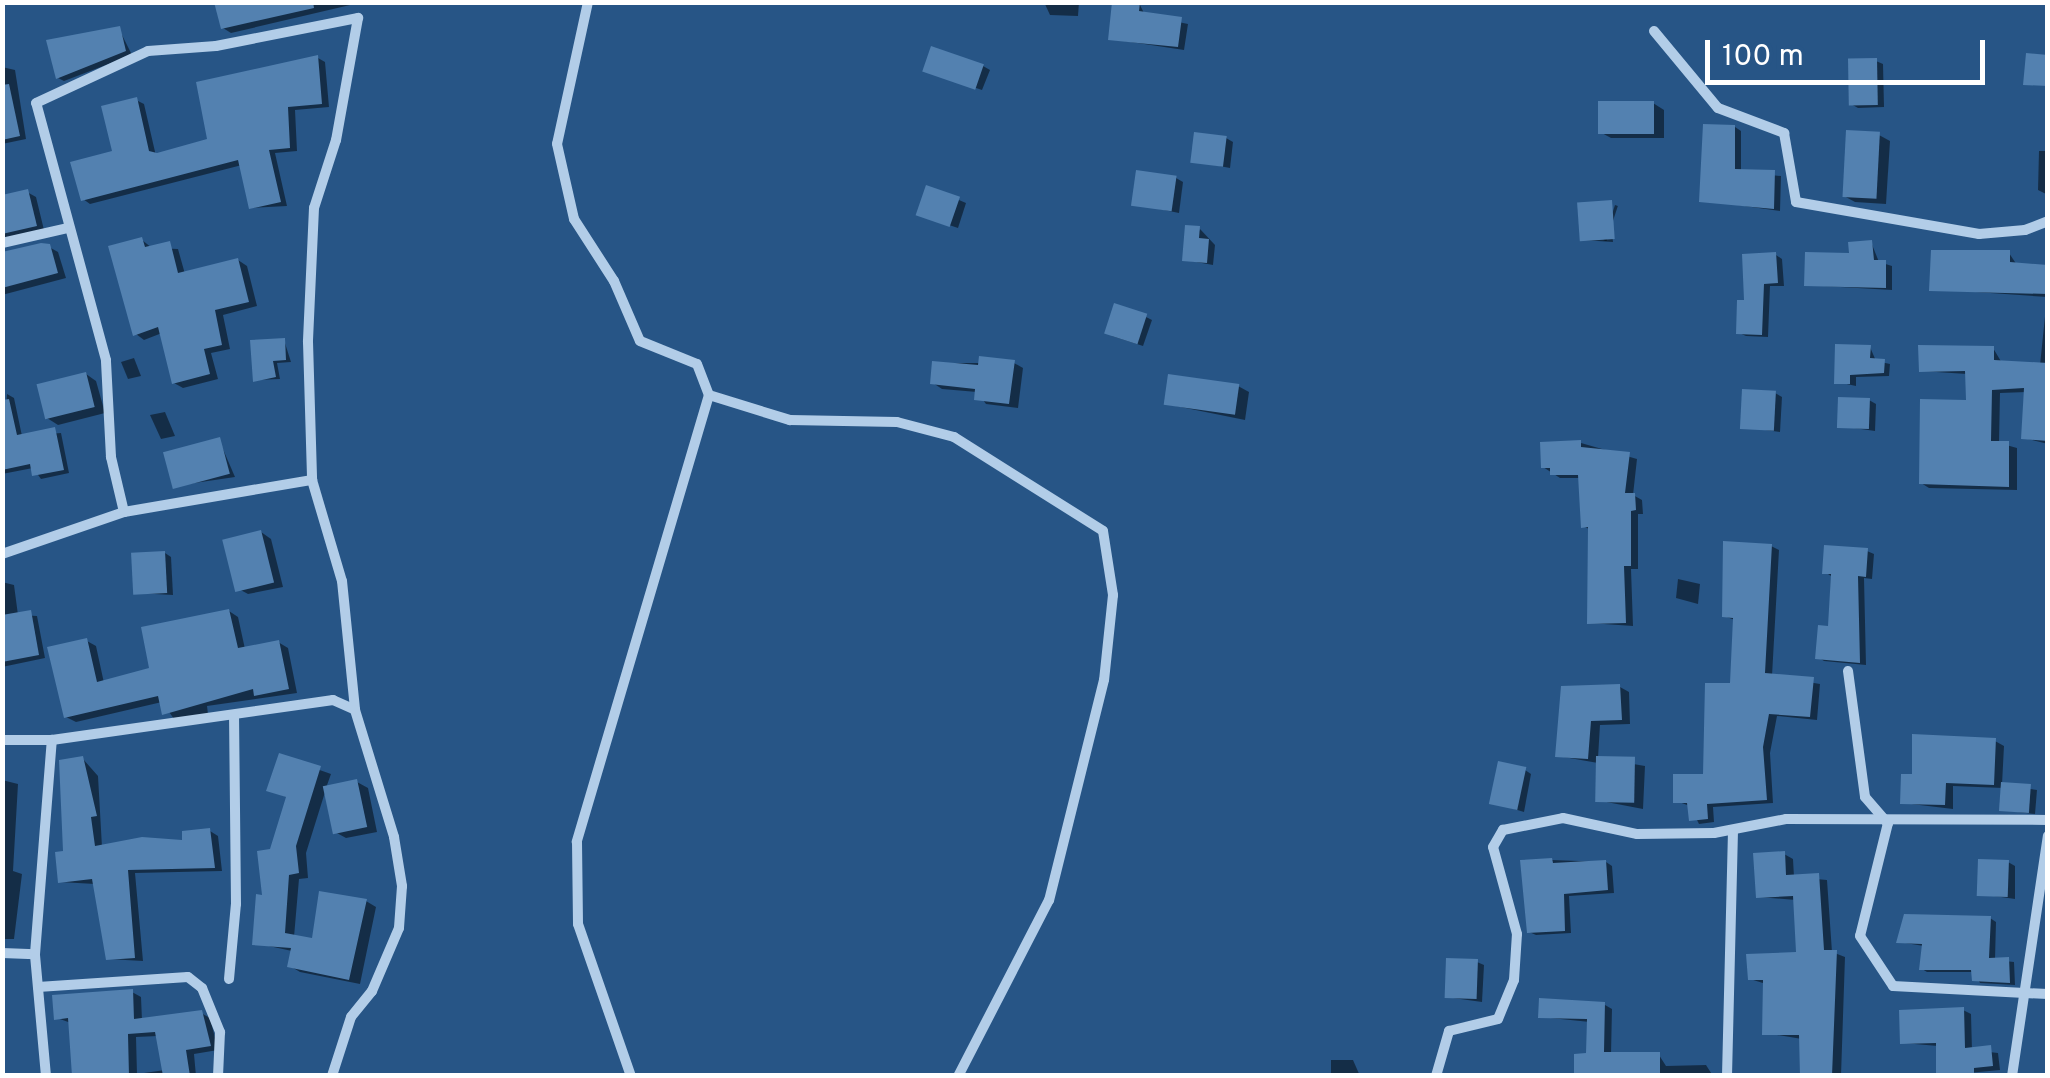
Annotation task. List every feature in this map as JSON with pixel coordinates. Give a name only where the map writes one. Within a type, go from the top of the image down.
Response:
[{"type":"street","points":[[588,2],[557,144],[574,219],[614,281],[640,342],[696,364],[709,395],[577,842],[578,924],[630,1076]]},
{"type":"street","points":[[124,512],[110,457],[106,360],[36,103],[148,51],[216,46],[358,18],[336,140],[314,208],[308,342],[312,480],[342,581],[355,710],[394,837],[402,886],[398,928],[372,991],[351,1016],[332,1076]]},
{"type":"street","points":[[1654,31],[1718,108],[1784,133],[1796,202],[1979,234],[2025,230],[2048,221]]},
{"type":"street","points":[[2,243],[68,228]]},
{"type":"street","points":[[709,395],[790,420],[897,422],[954,437],[1104,531],[1113,595],[1104,680],[1049,900],[958,1076]]},
{"type":"street","points":[[2,554],[124,512],[312,480]]},
{"type":"street","points":[[1848,671],[1865,797],[1888,823]]},
{"type":"street","points":[[2,740],[52,740],[333,700],[355,710]]},
{"type":"street","points":[[229,978],[236,904],[234,716]]},
{"type":"street","points":[[46,1076],[35,954],[52,740]]},
{"type":"street","points":[[1436,1076],[1449,1032],[1498,1019],[1514,980],[1516,934],[1494,837],[1536,819],[1564,818],[1637,834],[1733,830],[1786,819],[1888,823],[2048,820]]},
{"type":"street","points":[[1888,823],[1860,936],[1892,986],[2048,994]]},
{"type":"street","points":[[1726,1076],[1733,830]]},
{"type":"street","points":[[2012,1076],[2048,836]]},
{"type":"street","points":[[2,953],[35,954]]},
{"type":"street","points":[[38,987],[188,977],[202,988],[220,1032],[218,1076]]},
{"type":"building","points":[[214,2],[313,2],[314,8],[221,29]]},
{"type":"building","points":[[1112,2],[1140,2],[1139,11],[1182,17],[1178,47],[1108,40]]},
{"type":"building","points":[[120,26],[126,51],[56,79],[46,40]]},
{"type":"building","points":[[931,46],[984,64],[975,90],[922,72]]},
{"type":"building","points":[[2026,53],[2048,55],[2048,86],[2023,85]]},
{"type":"building","points":[[318,55],[322,104],[288,107],[290,148],[269,150],[281,202],[249,209],[238,160],[81,201],[70,162],[112,151],[101,106],[137,97],[149,151],[157,153],[207,139],[196,82]]},
{"type":"building","points":[[1877,58],[1878,105],[1849,105],[1848,59]]},
{"type":"building","points":[[9,84],[20,136],[2,140],[2,85]]},
{"type":"building","points":[[1598,101],[1654,101],[1654,134],[1598,134]]},
{"type":"building","points":[[1703,124],[1735,125],[1735,169],[1775,170],[1774,209],[1699,202]]},
{"type":"building","points":[[1846,130],[1880,132],[1876,199],[1842,197]]},
{"type":"building","points":[[1194,132],[1227,136],[1223,167],[1190,163]]},
{"type":"building","points":[[1136,170],[1177,176],[1172,211],[1131,206]]},
{"type":"building","points":[[926,185],[960,197],[950,227],[916,215]]},
{"type":"building","points":[[28,189],[37,226],[2,234],[2,195]]},
{"type":"building","points":[[1612,200],[1615,239],[1580,241],[1577,202]]},
{"type":"building","points":[[1185,225],[1200,226],[1199,238],[1209,239],[1207,263],[1182,261]]},
{"type":"building","points":[[142,237],[145,247],[170,241],[178,273],[238,258],[249,302],[215,310],[222,345],[204,349],[210,374],[172,384],[158,327],[133,336],[108,246]]},
{"type":"building","points":[[1872,240],[1874,260],[1886,260],[1886,288],[1804,286],[1805,252],[1849,253],[1848,242]]},
{"type":"building","points":[[50,244],[58,273],[2,288],[2,252]]},
{"type":"building","points":[[1931,250],[2010,250],[2010,262],[2048,265],[2048,294],[1929,291]]},
{"type":"building","points":[[1776,252],[1778,283],[1764,284],[1762,335],[1736,334],[1737,300],[1744,300],[1742,254]]},
{"type":"building","points":[[1114,303],[1147,314],[1137,344],[1104,333]]},
{"type":"building","points":[[285,338],[286,360],[273,361],[276,377],[253,382],[250,340]]},
{"type":"building","points":[[1835,344],[1871,345],[1870,358],[1885,359],[1884,373],[1850,375],[1850,384],[1834,384]]},
{"type":"building","points":[[1918,345],[1994,346],[1994,360],[2048,363],[2048,441],[2021,439],[2024,388],[1992,390],[1991,441],[2009,441],[2009,487],[1919,484],[1920,399],[1966,400],[1965,371],[1919,372]]},
{"type":"building","points":[[979,356],[1015,360],[1009,404],[974,400],[975,389],[930,384],[932,361],[978,365]]},
{"type":"building","points":[[86,372],[95,407],[45,419],[37,384]]},
{"type":"building","points":[[1168,374],[1239,384],[1235,415],[1164,405]]},
{"type":"building","points":[[1742,389],[1776,391],[1774,431],[1740,429]]},
{"type":"building","points":[[1838,397],[1870,398],[1869,429],[1837,428]]},
{"type":"building","points":[[9,399],[17,435],[55,427],[64,470],[32,476],[30,464],[2,470],[2,400]]},
{"type":"building","points":[[220,437],[230,474],[173,489],[163,452]]},
{"type":"building","points":[[1581,440],[1581,447],[1630,452],[1625,493],[1635,493],[1636,510],[1631,511],[1631,566],[1624,566],[1626,623],[1587,624],[1588,527],[1581,528],[1578,475],[1550,475],[1550,468],[1541,468],[1540,442]]},
{"type":"building","points":[[261,530],[274,582],[235,592],[222,540]]},
{"type":"building","points":[[1723,541],[1772,544],[1765,673],[1814,677],[1810,717],[1769,714],[1763,747],[1767,800],[1707,804],[1708,819],[1689,821],[1687,803],[1673,803],[1673,774],[1703,774],[1705,683],[1730,683],[1733,618],[1722,617]]},
{"type":"building","points":[[1824,545],[1868,548],[1866,577],[1858,576],[1860,663],[1815,659],[1818,625],[1828,626],[1831,574],[1822,574]]},
{"type":"building","points":[[165,551],[167,593],[133,595],[131,553]]},
{"type":"building","points":[[229,609],[238,648],[279,640],[289,689],[254,696],[253,689],[162,715],[158,696],[64,718],[47,647],[87,638],[97,682],[149,668],[141,627]]},
{"type":"building","points":[[31,610],[39,655],[2,662],[2,615]]},
{"type":"building","points":[[1620,684],[1622,720],[1591,721],[1588,759],[1555,757],[1561,686]]},
{"type":"building","points":[[1912,734],[1996,738],[1994,785],[1946,783],[1945,805],[1900,804],[1901,774],[1912,774]]},
{"type":"building","points":[[279,753],[321,766],[296,846],[299,873],[289,875],[285,933],[312,938],[319,891],[367,899],[349,980],[287,967],[291,948],[252,945],[256,894],[262,895],[257,851],[270,849],[286,797],[266,791]]},
{"type":"building","points":[[83,756],[97,816],[91,817],[95,846],[142,837],[182,840],[182,831],[210,828],[215,868],[128,870],[135,958],[106,960],[92,879],[58,883],[55,852],[63,851],[59,760]]},
{"type":"building","points":[[1596,756],[1635,757],[1634,803],[1595,802]]},
{"type":"building","points":[[1498,761],[1526,767],[1517,810],[1489,804]]},
{"type":"building","points":[[357,779],[367,827],[333,834],[323,786]]},
{"type":"building","points":[[2001,782],[2031,784],[2029,813],[1999,811]]},
{"type":"building","points":[[1785,851],[1786,875],[1819,873],[1824,950],[1837,950],[1832,1076],[1800,1076],[1799,1035],[1762,1035],[1763,980],[1748,980],[1746,954],[1796,952],[1793,896],[1756,898],[1753,853]]},
{"type":"building","points":[[1552,858],[1553,863],[1606,860],[1608,890],[1564,894],[1565,931],[1527,933],[1520,860]]},
{"type":"building","points":[[1978,859],[2009,860],[2008,897],[1977,896]]},
{"type":"building","points":[[1904,914],[1991,916],[1989,958],[2009,957],[2010,983],[1972,981],[1971,970],[1919,970],[1922,944],[1896,943]]},
{"type":"building","points":[[1446,958],[1478,959],[1477,999],[1445,998]]},
{"type":"building","points":[[133,989],[134,1019],[202,1010],[211,1046],[186,1050],[190,1076],[163,1076],[155,1032],[128,1034],[129,1076],[72,1076],[68,1018],[54,1020],[52,995]]},
{"type":"building","points":[[1539,998],[1605,1002],[1604,1052],[1660,1052],[1660,1076],[1574,1076],[1574,1054],[1586,1053],[1587,1019],[1538,1018]]},
{"type":"building","points":[[1964,1007],[1965,1048],[1991,1045],[1993,1066],[1974,1068],[1974,1076],[1936,1076],[1936,1043],[1900,1044],[1899,1010]]}]
